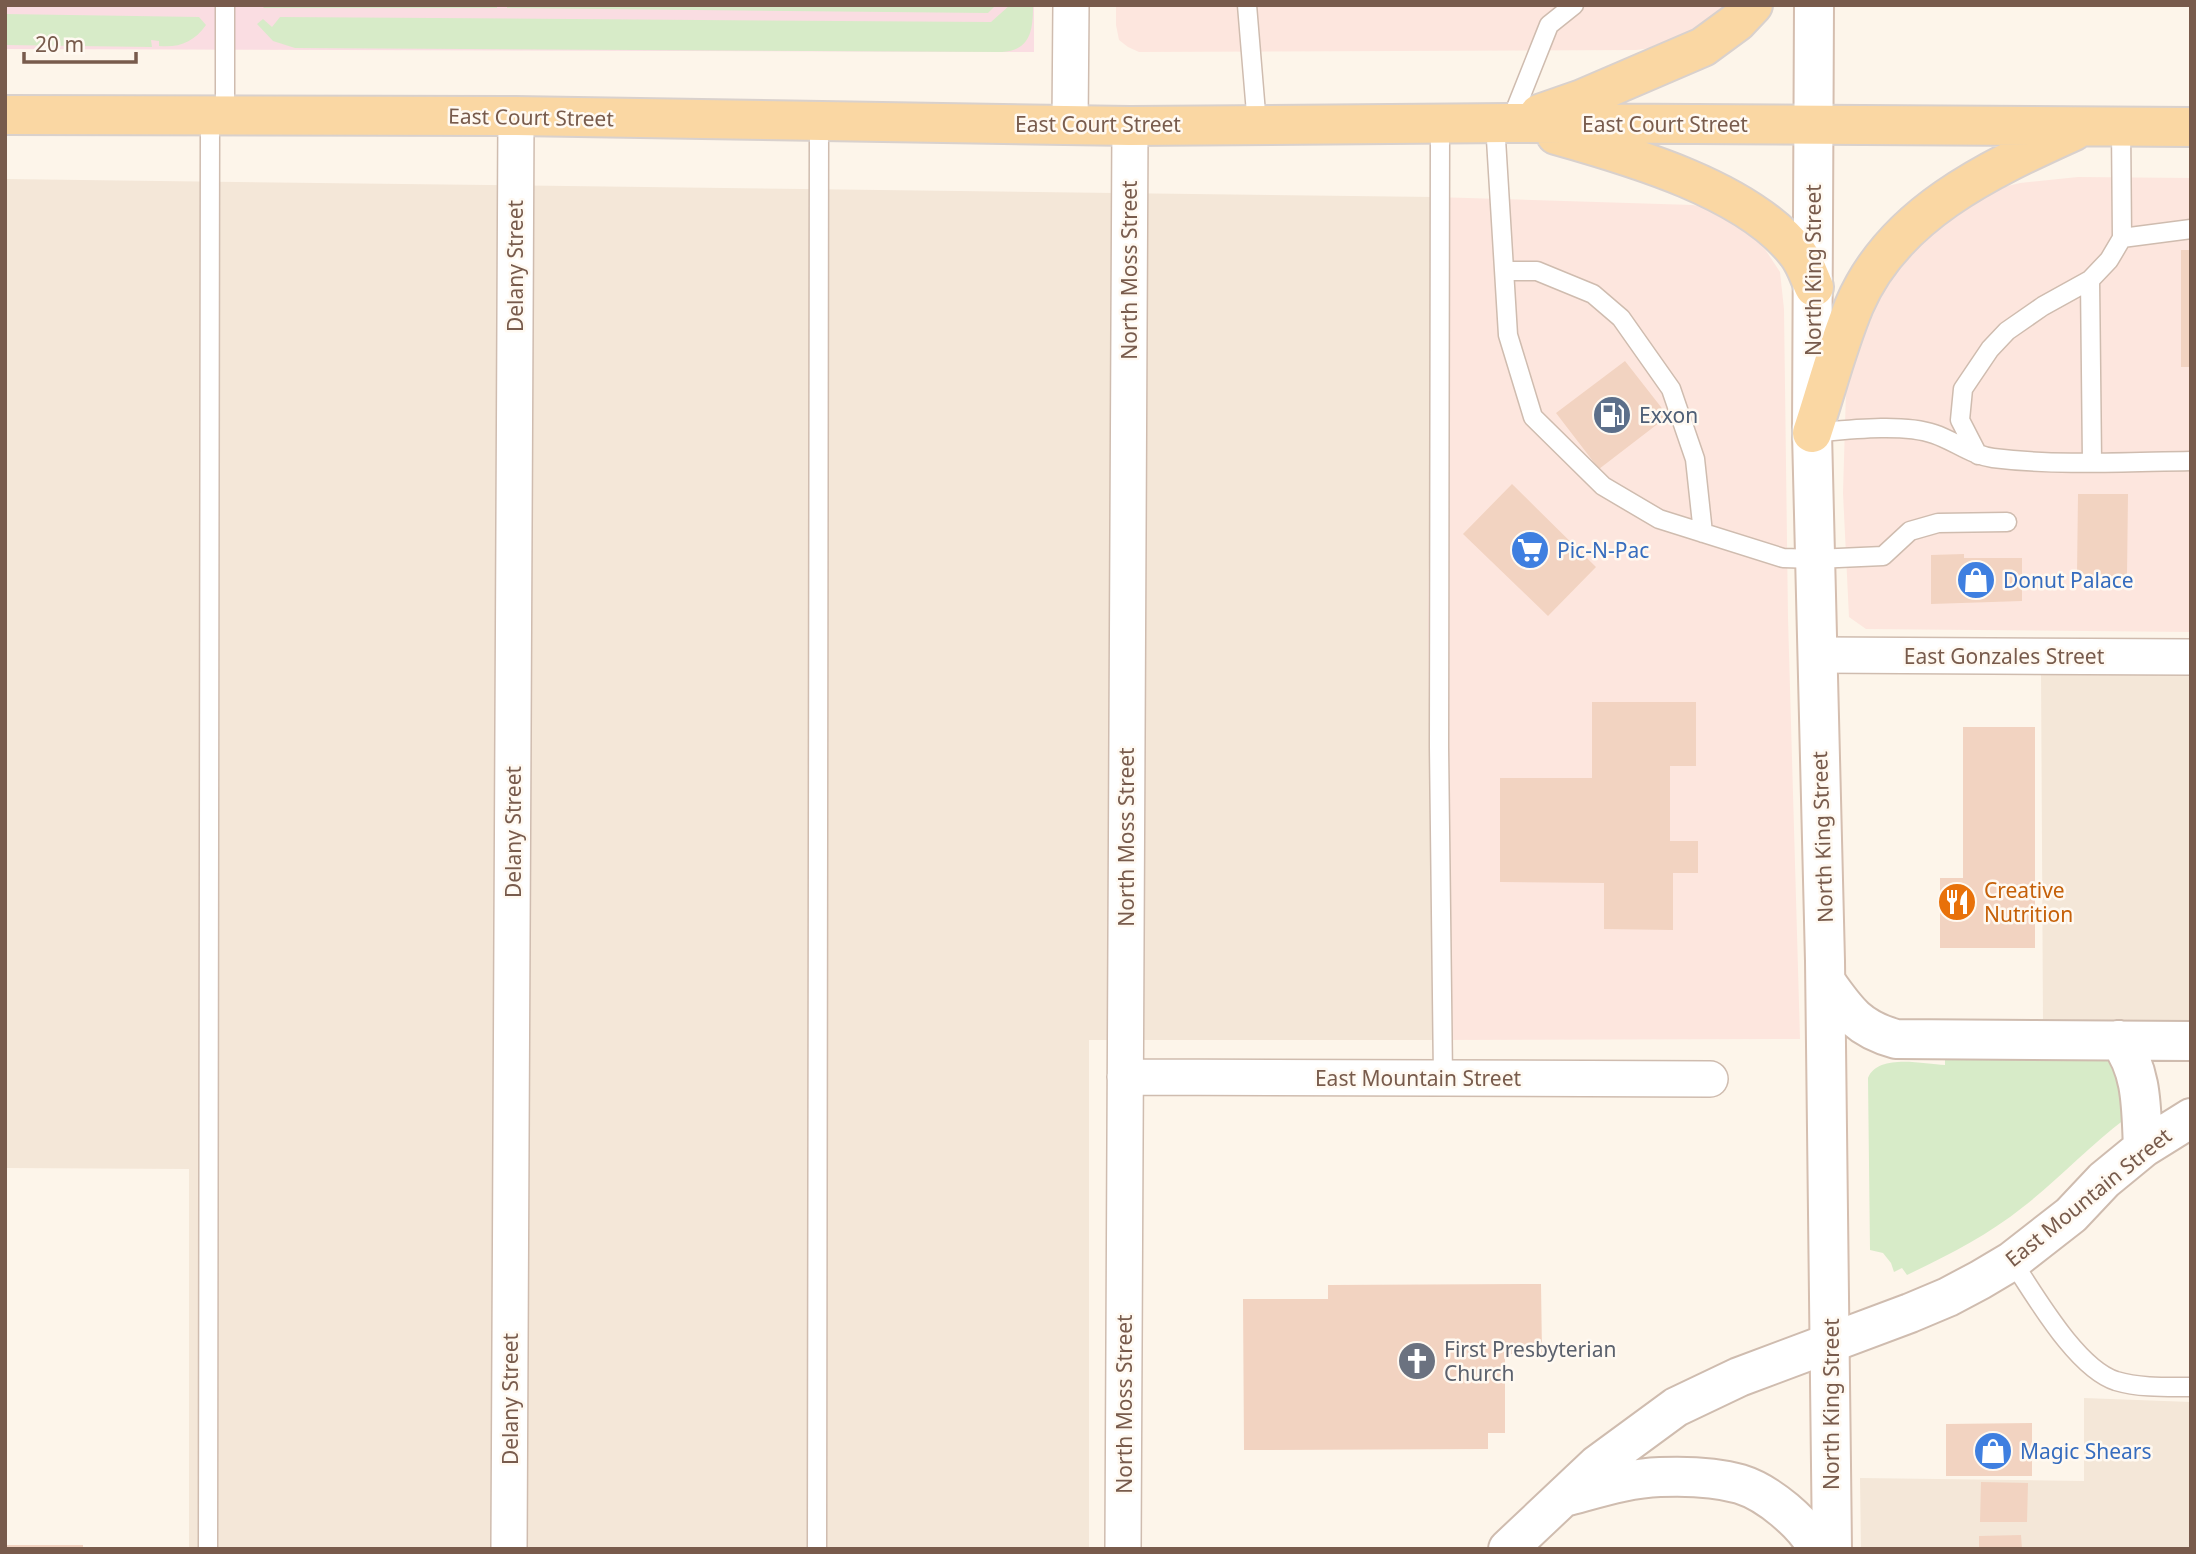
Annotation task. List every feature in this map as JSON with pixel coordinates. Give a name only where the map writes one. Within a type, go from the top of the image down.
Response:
[{"type":"main road","points":[[1503,123],[1583,99],[1703,47],[1737,22],[1753,5]]},
{"type":"main road","name":"East Court Street","points":[[5,115],[516,116],[1130,126],[1503,123],[2191,127]]},
{"type":"main road","points":[[1503,123],[1656,166],[1718,194],[1776,230],[1799,255],[1814,287]]},
{"type":"main road","points":[[1812,433],[1854,306],[1872,273],[1901,236],[1939,203],[1978,178],[2020,155],[2083,127]]},
{"type":"street","points":[[1070,125],[1071,5]]},
{"type":"street","name":"North King Street","points":[[1814,5],[1812,433],[1826,982],[1832,1549]]},
{"type":"street","name":"Delany Street","points":[[509,1549],[516,116]]},
{"type":"street","name":"North Moss Street","points":[[1123,1549],[1130,126]]},
{"type":"street","name":"East Gonzales Street","points":[[1818,655],[2191,657]]},
{"type":"street","points":[[1826,982],[1844,1009],[1861,1025],[1877,1035],[1896,1039],[2191,1041]]},
{"type":"street","points":[[2119,1040],[2130,1055],[2137,1073],[2143,1148]]},
{"type":"street","name":"East Mountain Street","points":[[1125,1077],[1710,1079]]},
{"type":"street","name":"East Mountain Street","points":[[1508,1549],[1597,1465],[1676,1407],[1739,1377],[1948,1297],[2012,1261],[2071,1215],[2104,1180],[2143,1148],[2191,1118]]},
{"type":"street","points":[[1562,1498],[1616,1484],[1658,1477],[1705,1479],[1742,1485],[1797,1519],[1818,1549]]},
{"type":"lane","points":[[208,1549],[217,116],[225,5]]},
{"type":"lane","points":[[1247,5],[1257,125]]},
{"type":"lane","points":[[1574,5],[1549,25],[1503,123],[1504,271],[1508,335],[1533,417],[1603,486],[1659,519],[1783,558],[1883,556],[1910,531],[1938,523],[2007,522]]},
{"type":"lane","points":[[817,1549],[819,121]]},
{"type":"lane","points":[[1440,124],[1439,747],[1443,1078]]},
{"type":"lane","points":[[1978,456],[1960,420],[1963,389],[1990,349],[2007,331],[2043,306],[2090,281],[2109,260],[2122,238],[2121,127]]},
{"type":"lane","points":[[2122,238],[2191,229]]},
{"type":"lane","points":[[1504,271],[1537,271],[1592,294],[1621,318],[1671,389],[1695,458],[1703,533]]},
{"type":"lane","points":[[2090,281],[2092,462]]},
{"type":"lane","points":[[1812,433],[1853,429],[1914,430],[1934,434],[1978,456],[2019,460],[2191,461]]},
{"type":"lane","points":[[2012,1261],[2082,1361],[2113,1380],[2141,1386],[2191,1387]]},
{"type":"shaded area","points":[[5,5],[1034,5],[1034,52],[5,49]]},
{"type":"shaded area","points":[[1116,5],[1730,5],[1674,45],[1636,50],[1139,52],[1119,40]]},
{"type":"shaded area","points":[[2078,177],[2191,178],[2191,632],[1866,629],[1849,617],[1843,493],[1846,391],[1854,343],[1868,306],[1915,242],[1991,190],[2020,183]]},
{"type":"shaded area","points":[[5,179],[1434,197],[1428,622],[1433,1040],[1089,1040],[1089,1549],[189,1549],[189,1169],[5,1168]]},
{"type":"shaded area","points":[[1434,197],[1693,205],[1714,210],[1761,243],[1780,272],[1784,309],[1788,618],[1800,1039],[1433,1040],[1428,622]]},
{"type":"shaded area","points":[[2041,672],[2191,673],[2191,1023],[2043,1021]]},
{"type":"shaded area","points":[[2084,1398],[2191,1402],[2191,1549],[1861,1549],[1860,1478],[2084,1481]]},
{"type":"green space","points":[[261,5],[497,5],[497,8],[264,8]]},
{"type":"green space","points":[[507,5],[996,5],[988,13],[507,8]]},
{"type":"green space","points":[[1010,5],[1033,5],[1031,30],[1025,43],[1002,52],[295,48],[273,41],[257,24],[263,19],[272,27],[280,17],[991,22]]},
{"type":"green space","points":[[5,14],[199,17],[206,25],[191,40],[173,46],[159,46],[159,41],[151,40],[152,47],[5,45]]},
{"type":"green space","points":[[1945,1055],[2110,1059],[2116,1065],[2125,1119],[2036,1197],[2009,1217],[1967,1244],[1907,1275],[1902,1268],[1894,1272],[1883,1253],[1870,1250],[1868,1078],[1873,1070],[1891,1063],[1945,1065]]},
{"type":"building","points":[[2181,250],[2191,250],[2191,367],[2181,367]]},
{"type":"building","name":"Exxon","points":[[1625,361],[1668,416],[1599,469],[1556,413]]},
{"type":"building","name":"Pic-N-Pac","points":[[1512,484],[1596,567],[1548,616],[1463,534]]},
{"type":"building","points":[[2078,494],[2128,494],[2127,576],[2111,576],[2111,582],[2095,582],[2096,576],[2077,575]]},
{"type":"building","name":"Donut Palace","points":[[1964,554],[1964,558],[2022,558],[2022,601],[1931,604],[1931,555]]},
{"type":"building","points":[[1592,702],[1696,702],[1696,766],[1670,766],[1670,841],[1698,841],[1698,873],[1673,873],[1673,930],[1604,929],[1604,883],[1500,882],[1500,778],[1592,778]]},
{"type":"building","points":[[1963,727],[2035,727],[2035,948],[1940,948],[1940,878],[1963,878]]},
{"type":"building","points":[[1541,1284],[1542,1354],[1505,1354],[1505,1433],[1488,1433],[1488,1449],[1244,1450],[1243,1299],[1328,1299],[1328,1285]]},
{"type":"building","points":[[2032,1423],[2032,1476],[1946,1476],[1946,1424]]},
{"type":"building","points":[[1981,1482],[2028,1483],[2027,1522],[1980,1522]]},
{"type":"building","points":[[2021,1535],[2022,1549],[1979,1549],[1979,1536]]},
{"type":"building","points":[[5,1545],[83,1545],[83,1549],[5,1549]]},
{"type":"place","name":"Exxon","points":[[1612,415]]},
{"type":"place","name":"Pic-N-Pac","points":[[1530,550]]},
{"type":"place","name":"Donut Palace","points":[[1976,580]]},
{"type":"place","name":"Creative Nutrition","points":[[1957,902]]},
{"type":"place","name":"First Presbyterian Church","points":[[1417,1361]]},
{"type":"place","name":"Magic Shears","points":[[1993,1451]]}]
